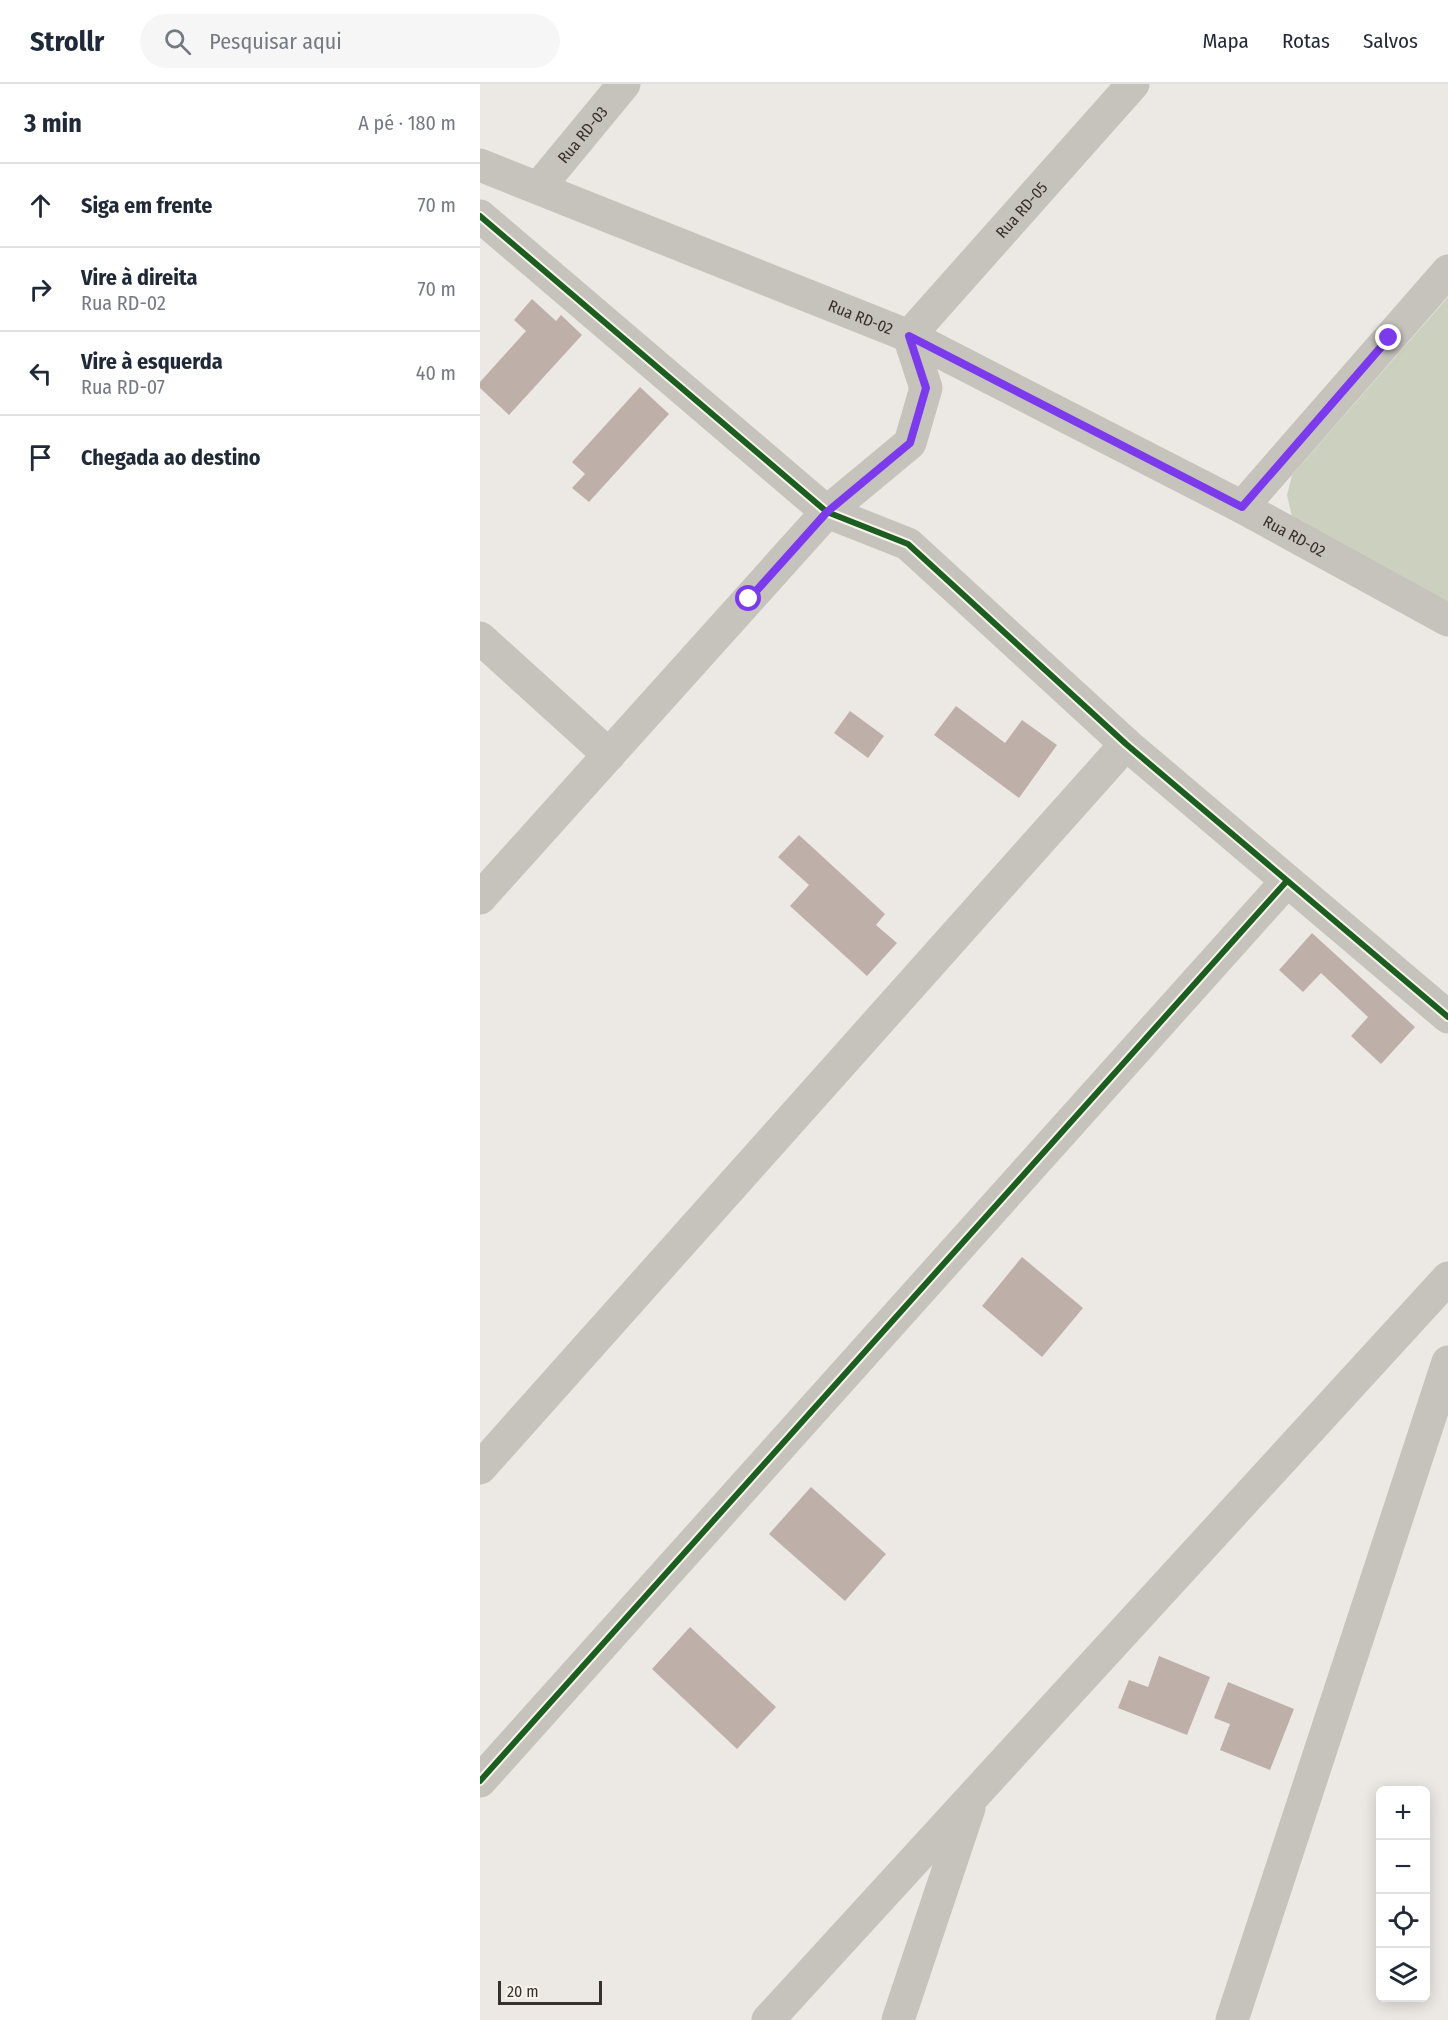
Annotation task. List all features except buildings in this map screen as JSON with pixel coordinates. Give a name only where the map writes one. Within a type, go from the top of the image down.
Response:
[{"type":"street","name":"Rua RD-03","points":[[539,187],[624,84]]},
{"type":"street","name":"Rua RD-05","points":[[909,336],[1133,84]]},
{"type":"street","name":"Rua RD-02","points":[[480,165],[909,336],[1242,507],[1448,620]]},
{"type":"street","points":[[480,216],[827,512],[908,544],[1126,744],[1448,1017]]},
{"type":"street","points":[[1242,507],[1448,271]]},
{"type":"street","points":[[480,898],[827,512],[910,443],[926,388],[909,336]]},
{"type":"street","points":[[480,638],[609,755]]},
{"type":"street","points":[[480,1468],[1126,744]]},
{"type":"street","points":[[480,1781],[1286,882]]},
{"type":"street","points":[[768,2020],[1448,1278]]},
{"type":"street","points":[[1232,2020],[1448,1362]]},
{"type":"street","points":[[898,2020],[973,1797]]},
{"type":"green space","points":[[1448,297],[1448,607],[1293,521],[1287,495],[1292,475]]},
{"type":"cycle path","points":[[480,216],[827,512],[908,544],[1126,744],[1448,1017]]},
{"type":"cycle path","points":[[480,1781],[1286,882]]},
{"type":"route","points":[[749,599],[827,512],[910,443],[926,388],[909,336],[1242,507],[1389,338]]}]
